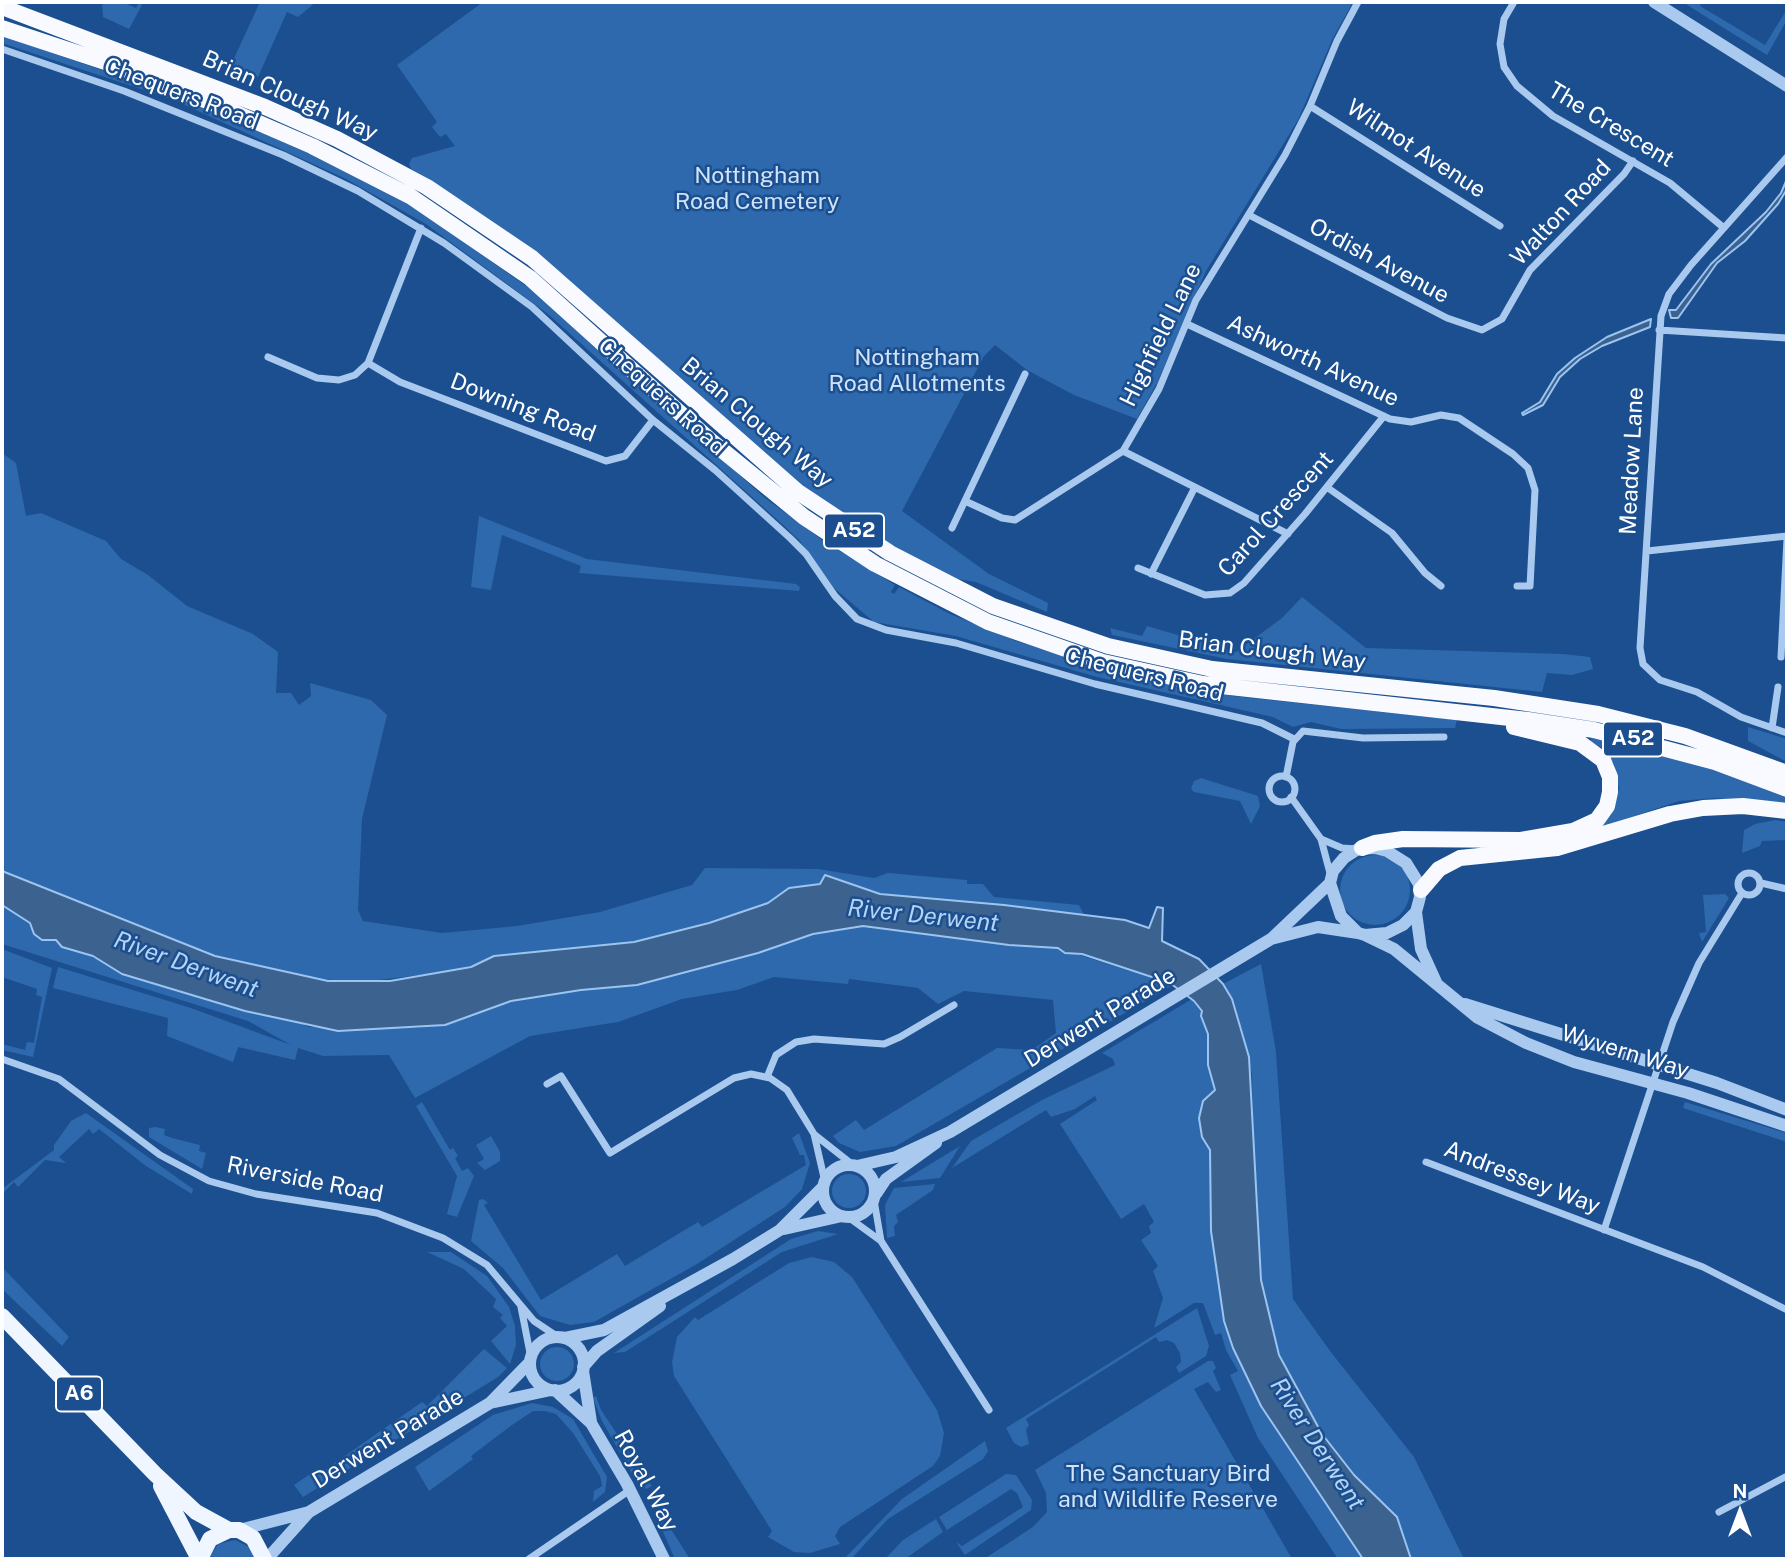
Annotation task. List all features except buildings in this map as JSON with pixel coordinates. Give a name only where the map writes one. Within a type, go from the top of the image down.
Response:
[{"type":"highway","name":"Brian Clough Way","points":[[2,9],[159,65],[265,107],[337,139],[427,187],[532,258],[798,492],[890,553],[993,606],[1086,640],[1212,669],[1494,698],[1598,714],[1685,736],[1787,773]]},
{"type":"highway","name":"Brian Clough Way","points":[[2,28],[120,67],[215,104],[312,146],[410,196],[471,235],[539,286],[711,441],[804,517],[875,564],[974,616],[1103,662],[1203,684],[1528,720],[1630,738],[1715,762],[1787,789]]},
{"type":"highway","points":[[1360,849],[1403,839],[1490,841],[1548,836],[1587,826],[1597,820],[1606,806],[1610,777],[1603,760],[1591,749],[1558,737],[1447,711]]},
{"type":"highway","points":[[1421,890],[1439,869],[1460,858],[1557,848],[1670,814],[1703,808],[1743,806],[1787,811]]},
{"type":"main road","name":"A6","points":[[2,1315],[155,1474],[197,1512],[257,1542],[266,1559]]},
{"type":"main road","name":"A6","points":[[155,1474],[199,1559]]},
{"type":"main road","name":"A6","points":[[199,1559],[210,1539],[234,1530]]},
{"type":"street","name":"Highfield Lane","points":[[965,500],[1012,521],[1123,451],[1159,389],[1201,291],[1249,215],[1310,106],[1337,41],[1359,2]]},
{"type":"street","name":"The Crescent","points":[[1514,2],[1504,19],[1500,38],[1503,62],[1512,80],[1532,101],[1553,116],[1670,183],[1724,228]]},
{"type":"street","points":[[1654,2],[1787,86]]},
{"type":"street","name":"Chequers Road","points":[[2,49],[124,91],[247,139],[335,180],[421,228],[532,307],[653,420],[715,470],[799,546],[857,619],[886,630],[943,639],[1095,684],[1262,723],[1294,739]]},
{"type":"street","name":"Wilmot Avenue","points":[[1310,106],[1500,226]]},
{"type":"street","name":"Meadow Lane","points":[[1787,157],[1676,284],[1665,303],[1659,330],[1640,648],[1643,664],[1668,685],[1697,692],[1741,718],[1787,733]]},
{"type":"street","name":"Walton Road","points":[[1494,326],[1502,319],[1530,270],[1624,174],[1633,161]]},
{"type":"street","name":"Ordish Avenue","points":[[1249,215],[1470,329],[1482,331],[1494,326]]},
{"type":"street","points":[[268,357],[317,378],[339,380],[355,375],[368,363],[421,228]]},
{"type":"street","name":"Ashworth Avenue","points":[[1187,324],[1384,416],[1406,422],[1441,415],[1454,416],[1525,464],[1535,490],[1530,586],[1517,586]]},
{"type":"street","points":[[1659,330],[1787,338]]},
{"type":"street","name":"Downing Road","points":[[368,363],[400,382],[606,461],[625,456],[653,420]]},
{"type":"street","points":[[952,528],[1025,374]]},
{"type":"street","name":"Carol Crescent","points":[[1138,568],[1205,595],[1230,593],[1244,583],[1288,534],[1384,416]]},
{"type":"street","points":[[1123,451],[1288,534]]},
{"type":"street","points":[[1151,574],[1195,487]]},
{"type":"street","points":[[1328,488],[1392,533],[1425,573],[1441,586]]},
{"type":"street","points":[[1647,551],[1787,537],[1781,657]]},
{"type":"street","points":[[1772,728],[1778,687]]},
{"type":"street","points":[[1286,777],[1294,739],[1301,732],[1309,730],[1341,737],[1444,737]]},
{"type":"street","points":[[1276,777],[1286,777],[1294,786],[1291,797],[1277,800],[1269,789],[1276,777]]},
{"type":"street","points":[[1291,797],[1321,839],[1338,910],[1362,934],[1387,933],[1403,925],[1416,912],[1421,890],[1411,869],[1401,858],[1387,850],[1342,848],[1321,839]]},
{"type":"street","points":[[1330,879],[1344,858],[1360,849]]},
{"type":"street","points":[[1760,883],[1755,894],[1742,893],[1738,883],[1744,874],[1755,875],[1760,883],[1787,889]]},
{"type":"street","name":"Derwent Parade","points":[[875,1198],[886,1179],[950,1132],[1268,941],[1330,879]]},
{"type":"street","name":"Andressey Way","points":[[1604,1230],[1673,1022],[1699,963],[1742,893]]},
{"type":"street","name":"Wyvern Way","points":[[1416,912],[1421,949],[1438,985]]},
{"type":"street","name":"Derwent Parade","points":[[1268,941],[1318,927],[1362,934]]},
{"type":"street","name":"Wyvern Way","points":[[1362,934],[1394,949],[1491,1027],[1574,1062],[1653,1083],[1787,1126]]},
{"type":"street","name":"Wyvern Way","points":[[1459,1003],[1717,1083],[1787,1110]]},
{"type":"street","points":[[767,1077],[776,1055],[796,1042],[814,1039],[884,1044],[954,1005]]},
{"type":"street","name":"Riverside Road","points":[[2,1059],[59,1079],[160,1155],[209,1181],[256,1194],[364,1210],[436,1234],[487,1265],[504,1281],[521,1306],[540,1325],[561,1338]]},
{"type":"street","points":[[547,1084],[561,1076],[610,1153],[734,1078],[751,1074],[767,1077],[787,1090],[814,1134],[826,1204],[881,1241],[989,1410]]},
{"type":"street","name":"Derwent Parade","points":[[855,1165],[896,1157],[950,1132]]},
{"type":"street","points":[[814,1134],[872,1177],[881,1241]]},
{"type":"street","name":"Andressey Way","points":[[1426,1162],[1703,1267],[1787,1310]]},
{"type":"street","points":[[679,1290],[597,1351],[573,1385],[553,1390],[536,1380],[531,1360],[541,1343],[604,1330],[679,1290],[780,1230],[836,1168],[855,1165]]},
{"type":"street","points":[[780,1230],[863,1214],[875,1198]]},
{"type":"street","name":"Riverside Road","points":[[521,1306],[531,1360]]},
{"type":"street","points":[[561,1338],[579,1349],[583,1369]]},
{"type":"street","name":"Derwent Parade","points":[[266,1559],[309,1512],[490,1403],[531,1360]]},
{"type":"street","name":"Royal Way","points":[[583,1369],[591,1423]]},
{"type":"street","name":"Derwent Parade","points":[[490,1403],[553,1390]]},
{"type":"street","name":"Royal Way","points":[[553,1390],[591,1423],[630,1490],[664,1559]]},
{"type":"street","points":[[1719,1512],[1787,1476]]},
{"type":"street","points":[[529,1559],[630,1490]]},
{"type":"street","name":"Derwent Parade","points":[[234,1530],[309,1512]]},
{"type":"green space","points":[[102,2],[123,2],[136,8],[139,2],[142,5],[129,29],[103,17]]},
{"type":"green space","points":[[260,2],[316,2],[298,17],[287,12],[258,77],[230,67]]},
{"type":"green space","name":"Nottingham Road Cemetery","points":[[483,2],[1353,2],[1333,38],[1298,120],[1206,271],[1157,383],[1137,419],[1074,395],[1027,370],[995,345],[984,356],[902,511],[989,574],[1048,603],[1047,612],[976,582],[950,578],[875,537],[819,500],[433,182],[411,169],[409,164],[412,158],[455,146],[446,134],[440,137],[432,127],[437,122],[397,65]]},
{"type":"green space","points":[[1702,2],[1700,6],[1765,45],[1787,9],[1787,20],[1767,55],[1684,3]]},
{"type":"green space","points":[[2,36],[172,94],[306,152],[413,206],[540,296],[765,498],[824,541],[895,585],[891,592],[894,594],[899,587],[950,614],[1016,641],[1144,680],[1233,696],[1457,720],[1455,728],[1341,729],[1311,722],[1293,727],[1273,717],[1097,677],[956,636],[874,622],[835,589],[799,540],[548,314],[426,224],[346,179],[174,100],[2,43]]},
{"type":"green space","points":[[2,453],[16,463],[26,516],[41,513],[106,541],[121,559],[148,575],[187,606],[253,634],[278,652],[276,693],[291,693],[299,705],[311,696],[310,683],[371,700],[387,715],[362,819],[358,910],[363,921],[442,933],[517,926],[600,912],[692,885],[705,868],[818,869],[874,878],[888,873],[967,880],[967,884],[983,884],[994,897],[1079,905],[1085,916],[1004,905],[880,894],[821,883],[789,888],[768,903],[671,934],[634,942],[494,956],[486,962],[446,972],[361,982],[306,978],[215,956],[108,912],[55,895],[2,871]]},
{"type":"green space","points":[[479,516],[587,559],[796,584],[800,587],[799,591],[579,573],[581,566],[502,535],[491,590],[471,587]]},
{"type":"green space","points":[[1302,597],[1366,648],[1563,654],[1590,657],[1593,669],[1572,675],[1547,673],[1542,692],[1227,659],[1112,635],[1110,628],[1142,636],[1147,626],[1236,652],[1282,618]]},
{"type":"green space","points":[[1748,727],[1787,739],[1787,762],[1748,741]]},
{"type":"green space","points":[[1592,737],[1694,761],[1787,798],[1787,805],[1715,798],[1679,801],[1596,829],[1611,815],[1619,788],[1614,764],[1605,750],[1590,741]]},
{"type":"green space","points":[[1201,778],[1258,796],[1260,806],[1251,824],[1240,801],[1194,792],[1191,789],[1194,781]]},
{"type":"green space","points":[[1775,820],[1787,822],[1787,840],[1762,841],[1760,846],[1742,853],[1744,830],[1755,824]]},
{"type":"green space","points":[[1368,855],[1382,855],[1395,861],[1404,870],[1410,890],[1408,903],[1400,915],[1382,925],[1368,925],[1355,919],[1346,910],[1340,897],[1340,883],[1346,870],[1355,861]]},
{"type":"green space","points":[[1725,894],[1729,898],[1702,942],[1699,933],[1706,932],[1703,895]]},
{"type":"green space","points":[[2,905],[30,923],[36,935],[55,940],[62,947],[177,991],[245,1011],[297,1021],[308,1027],[416,1028],[445,1025],[511,1001],[637,985],[758,953],[813,934],[863,926],[1009,945],[1058,948],[1173,985],[896,1146],[860,1152],[839,1143],[833,1136],[856,1120],[864,1130],[997,1048],[1032,1050],[1056,1033],[1053,1000],[964,991],[938,1004],[918,988],[849,979],[848,984],[774,977],[737,990],[682,999],[618,1022],[530,1036],[415,1098],[389,1055],[323,1056],[298,1048],[295,1060],[238,1047],[233,1062],[167,1036],[168,1018],[53,988],[58,967],[191,1008],[291,1045],[248,1021],[2,944]]},
{"type":"green space","points":[[2,949],[52,968],[33,1057],[2,1050],[2,1044],[25,1050],[27,1042],[34,1043],[42,997],[36,995],[37,989],[2,977]]},
{"type":"green space","points":[[1261,964],[1276,1052],[1293,1299],[1330,1351],[1414,1457],[1464,1559],[1411,1559],[1397,1517],[1354,1475],[1322,1434],[1294,1386],[1273,1339],[1261,1280],[1253,1170],[1252,1074],[1229,992],[1223,984]]},
{"type":"green space","points":[[1192,999],[1202,1011],[1201,1016],[1208,1034],[1208,1065],[1215,1090],[1203,1101],[1205,1143],[1210,1150],[1211,1231],[1228,1334],[1261,1406],[1363,1559],[1338,1559],[1258,1438],[1230,1375],[1238,1371],[1226,1350],[1221,1333],[1215,1335],[1203,1303],[1194,1303],[1154,1328],[1163,1298],[1153,1271],[1158,1266],[1141,1240],[1151,1233],[1149,1226],[1154,1222],[1144,1204],[1121,1219],[1060,1124],[1097,1100],[1095,1096],[1075,1109],[1051,1117],[1046,1110],[952,1168],[971,1141],[1042,1100],[1115,1065],[1113,1059],[1102,1053]]},
{"type":"green space","points":[[422,1102],[450,1150],[453,1148],[458,1156],[455,1158],[462,1171],[468,1168],[474,1176],[457,1217],[447,1214],[457,1176],[416,1106]]},
{"type":"green space","points":[[1685,1102],[1786,1133],[1787,1142],[1683,1108]]},
{"type":"green space","points":[[86,1113],[193,1189],[192,1194],[146,1166],[99,1129],[93,1134],[89,1129],[59,1157],[66,1163],[45,1160],[18,1187],[14,1182],[2,1194],[2,1189],[54,1150],[54,1145],[71,1121]]},
{"type":"green space","points":[[149,1128],[165,1129],[164,1135],[200,1145],[199,1151],[206,1153],[202,1169],[149,1137]]},
{"type":"green space","points":[[799,1133],[810,1163],[802,1189],[785,1207],[697,1264],[594,1322],[570,1325],[540,1316],[503,1268],[471,1241],[479,1200],[483,1199],[488,1203],[484,1205],[541,1300],[617,1254],[625,1266],[698,1222],[702,1227],[806,1165],[804,1155],[800,1155],[792,1138]]},
{"type":"green space","points":[[491,1136],[500,1152],[500,1161],[485,1170],[477,1163],[484,1159],[476,1145]]},
{"type":"green space","points":[[960,1146],[940,1178],[901,1182]]},
{"type":"green space","points":[[849,1174],[861,1179],[866,1191],[861,1203],[849,1208],[837,1203],[832,1191],[837,1179]]},
{"type":"green space","points":[[935,1184],[933,1190],[896,1215],[898,1222],[894,1226],[895,1236],[887,1238],[885,1205],[894,1188]]},
{"type":"green space","points":[[818,1231],[838,1234],[782,1252],[625,1352],[614,1353],[791,1239]]},
{"type":"green space","points":[[427,1252],[451,1252],[487,1276],[509,1307],[515,1326],[516,1345],[510,1364],[491,1341],[507,1326],[500,1318],[503,1315],[493,1307],[496,1299],[464,1269]]},
{"type":"green space","points":[[812,1257],[834,1262],[852,1277],[937,1410],[944,1433],[940,1456],[933,1466],[840,1527],[835,1536],[840,1544],[810,1553],[794,1552],[768,1537],[772,1531],[674,1376],[672,1362],[677,1337],[695,1317],[698,1320],[789,1263]]},
{"type":"green space","points":[[2,1267],[69,1337],[62,1346],[2,1289]]},
{"type":"green space","points":[[1197,1308],[1209,1346],[1206,1356],[1179,1373],[1176,1367],[1181,1362],[1180,1353],[1174,1343],[1167,1340],[1159,1342],[1156,1337],[1026,1419],[1029,1425],[1026,1430],[1029,1444],[1021,1447],[1014,1443],[1006,1428]]},
{"type":"green space","points":[[557,1347],[569,1352],[574,1364],[569,1376],[557,1381],[545,1376],[540,1364],[545,1352]]},
{"type":"green space","points":[[484,1349],[507,1368],[498,1377],[303,1497],[294,1485],[313,1472],[316,1476],[422,1402],[427,1406]]},
{"type":"green space","name":"The Sanctuary Bird and Wildlife Reserve","points":[[1208,1361],[1213,1361],[1216,1368],[1213,1371],[1221,1390],[1216,1392],[1208,1382],[1194,1389],[1292,1559],[984,1559],[1033,1527],[1047,1512],[1046,1493],[1035,1470]]},
{"type":"green space","points":[[596,1396],[601,1410],[652,1486],[646,1489],[638,1484],[602,1421],[593,1398]]},
{"type":"green space","points":[[532,1403],[553,1407],[573,1419],[607,1477],[605,1492],[593,1502],[594,1491],[602,1486],[600,1476],[573,1433],[556,1414],[545,1411],[533,1411],[512,1425],[471,1456],[473,1459],[429,1491],[415,1467],[493,1415]]},
{"type":"green space","points":[[985,1441],[988,1451],[983,1459],[888,1519],[851,1559],[844,1559],[902,1499]]},
{"type":"green space","points":[[1006,1474],[1016,1475],[1032,1500],[1031,1510],[965,1555],[956,1542],[962,1546],[1023,1507],[1017,1493],[1011,1489],[947,1530],[939,1517]]},
{"type":"green space","points":[[665,1507],[672,1515],[665,1520],[690,1559],[675,1559],[656,1516]]},
{"type":"green space","points":[[936,1519],[943,1532],[905,1559],[885,1559],[903,1540]]},
{"type":"green space","points":[[235,1540],[249,1547],[255,1559],[209,1559],[218,1544]]},
{"type":"water","points":[[1787,179],[1787,189],[1778,204],[1745,241],[1717,263],[1678,318],[1671,318],[1669,310],[1676,310],[1711,264],[1766,212],[1781,193]]},
{"type":"water","points":[[1651,319],[1650,327],[1602,346],[1580,359],[1560,377],[1543,405],[1523,415],[1522,413],[1540,402],[1557,374],[1575,358],[1607,337]]},
{"type":"water","name":"River Derwent","points":[[2,871],[215,956],[328,981],[390,981],[471,967],[494,956],[634,942],[709,923],[768,903],[789,888],[820,884],[825,875],[880,894],[1004,905],[1125,920],[1149,928],[1157,907],[1163,908],[1162,941],[1199,959],[1223,984],[1232,999],[1249,1057],[1261,1280],[1279,1355],[1322,1434],[1354,1475],[1397,1517],[1411,1559],[1363,1559],[1261,1406],[1233,1348],[1224,1321],[1211,1231],[1210,1150],[1202,1137],[1199,1118],[1203,1101],[1215,1090],[1208,1065],[1208,1034],[1201,1016],[1202,1011],[1194,1001],[1170,983],[1082,954],[1065,953],[1058,948],[1009,945],[863,926],[813,934],[758,953],[637,985],[511,1001],[445,1025],[338,1031],[245,1011],[122,974],[93,956],[62,947],[56,940],[42,940],[34,934],[30,923],[2,905]]},
{"type":"park label","name":"Nottingham Road Allotments","points":[[917,371]]}]
